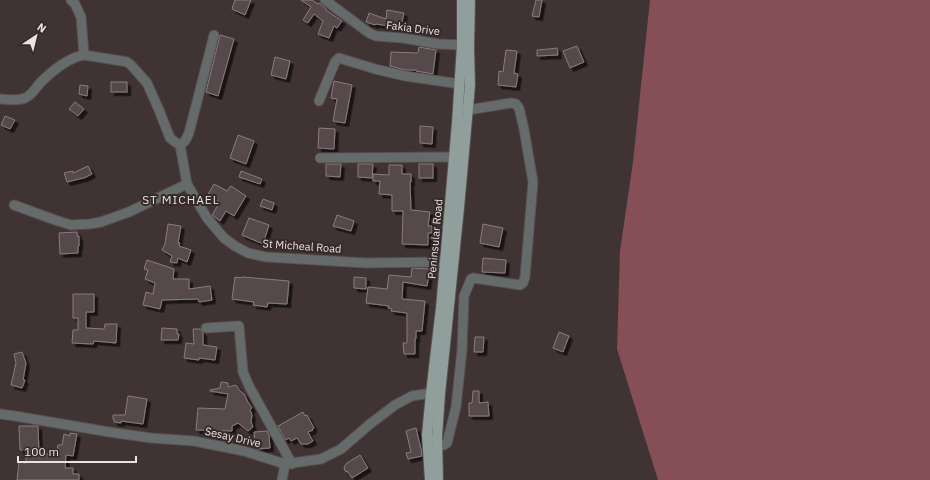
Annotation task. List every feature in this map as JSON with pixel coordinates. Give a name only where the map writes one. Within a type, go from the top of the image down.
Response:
[{"type":"main road","name":"Peninsular Road","points":[[430,480],[427,435],[435,394],[459,208],[468,110],[462,45],[462,0]]},
{"type":"main road","name":"Peninsular Road","points":[[438,480],[435,394],[454,157],[469,49],[470,0]]},
{"type":"street","points":[[71,0],[82,17],[84,54]]},
{"type":"street","name":"Fakia Drive","points":[[325,0],[376,36],[403,38],[438,44],[462,45]]},
{"type":"street","points":[[0,99],[12,100],[27,97],[44,79],[60,66],[84,54],[127,62],[147,83],[170,138],[180,145],[185,141],[189,133],[214,35]]},
{"type":"street","points":[[319,101],[335,62],[340,58],[375,69],[405,76],[465,84]]},
{"type":"street","points":[[437,445],[444,445],[447,443],[456,407],[462,350],[464,296],[470,281],[473,278],[520,285],[523,283],[525,269],[533,182],[519,108],[516,104],[511,103],[468,110]]},
{"type":"street","name":"St Micheal Road","points":[[180,145],[187,184],[207,218],[224,238],[248,253],[266,257],[366,263],[445,262]]},
{"type":"street","points":[[320,158],[454,157]]},
{"type":"street","points":[[14,205],[71,225],[90,224],[101,222],[129,212],[187,184]]},
{"type":"street","points":[[206,328],[239,326],[242,372],[289,464],[282,480]]},
{"type":"street","name":"Sesay Drive","points":[[0,414],[151,438],[194,441],[244,450],[289,464],[321,459],[341,448],[395,405],[412,396],[435,394]]},
{"type":"shaded area","points":[[650,0],[930,0],[930,480],[658,480],[617,349],[620,251],[633,162]]},
{"type":"building","points":[[235,0],[251,0],[245,15],[232,9]]},
{"type":"building","points":[[301,0],[312,0],[318,4],[319,3],[342,21],[337,28],[334,26],[329,38],[318,34],[323,21],[314,14],[308,23],[303,20],[311,7]]},
{"type":"building","points":[[536,0],[542,0],[539,17],[532,16]]},
{"type":"building","points":[[387,10],[404,13],[402,22],[400,22],[400,24],[403,25],[402,28],[375,25],[366,22],[369,13],[386,19]]},
{"type":"building","points":[[220,35],[234,39],[218,96],[206,92]]},
{"type":"building","points":[[577,46],[584,62],[570,68],[563,51]]},
{"type":"building","points":[[419,47],[436,50],[433,74],[390,66],[391,52],[418,53]]},
{"type":"building","points":[[557,48],[558,55],[537,56],[537,50]]},
{"type":"building","points":[[506,50],[517,51],[514,73],[518,74],[516,87],[498,85],[499,71],[503,72]]},
{"type":"building","points":[[275,57],[290,61],[286,79],[271,75]]},
{"type":"building","points":[[334,81],[352,85],[345,123],[333,121],[337,99],[331,98]]},
{"type":"building","points":[[111,82],[127,82],[127,92],[111,92]]},
{"type":"building","points":[[80,85],[88,86],[87,96],[79,94]]},
{"type":"building","points":[[75,102],[84,109],[78,116],[69,109]]},
{"type":"building","points":[[5,116],[15,120],[10,129],[1,125]]},
{"type":"building","points":[[420,126],[433,127],[432,144],[420,143]]},
{"type":"building","points":[[319,128],[335,129],[334,149],[318,148]]},
{"type":"building","points":[[238,135],[254,141],[246,164],[230,158]]},
{"type":"building","points":[[326,164],[341,164],[340,177],[326,176]]},
{"type":"building","points":[[358,164],[373,164],[372,178],[358,177]]},
{"type":"building","points":[[419,164],[433,164],[433,178],[419,178]]},
{"type":"building","points":[[389,165],[402,165],[402,174],[411,174],[411,210],[430,212],[428,226],[432,226],[432,233],[428,233],[428,245],[402,244],[403,211],[392,211],[392,195],[379,194],[380,181],[373,181],[373,174],[389,175]]},
{"type":"building","points":[[88,166],[92,174],[84,178],[67,182],[64,173],[73,171],[73,173]]},
{"type":"building","points":[[241,171],[262,179],[260,184],[239,177]]},
{"type":"building","points":[[214,184],[227,191],[231,186],[246,196],[234,216],[226,211],[220,221],[212,215],[220,202],[207,196]]},
{"type":"building","points":[[263,199],[274,203],[272,210],[260,206]]},
{"type":"building","points":[[337,215],[354,221],[351,231],[333,226]]},
{"type":"building","points":[[249,218],[269,225],[263,244],[242,235]]},
{"type":"building","points":[[168,224],[181,226],[178,243],[180,243],[179,246],[191,250],[187,262],[178,258],[177,263],[170,262],[172,256],[162,250],[165,244]]},
{"type":"building","points":[[483,224],[503,228],[499,247],[480,243]]},
{"type":"building","points":[[77,232],[77,236],[79,236],[78,253],[60,254],[59,233]]},
{"type":"building","points":[[483,258],[506,260],[505,273],[482,272]]},
{"type":"building","points":[[147,260],[174,269],[173,279],[189,279],[189,289],[210,286],[212,300],[199,302],[198,299],[162,300],[160,309],[143,305],[146,292],[153,294],[155,283],[145,279],[148,270],[144,269]]},
{"type":"building","points":[[412,268],[430,269],[427,286],[403,282],[402,299],[425,301],[422,331],[416,331],[415,354],[404,354],[403,343],[407,343],[407,313],[391,311],[392,309],[388,308],[389,306],[366,303],[368,287],[387,289],[389,275],[411,277]]},
{"type":"building","points":[[235,277],[289,281],[287,304],[268,303],[267,307],[253,305],[254,302],[232,299]]},
{"type":"building","points":[[354,277],[366,278],[366,289],[354,288]]},
{"type":"building","points":[[73,294],[94,294],[94,312],[86,312],[86,328],[104,329],[105,324],[117,324],[116,343],[94,341],[93,344],[72,343],[73,330],[78,330],[78,318],[73,318]]},
{"type":"building","points":[[162,328],[177,329],[177,334],[179,334],[178,340],[161,340]]},
{"type":"building","points":[[193,329],[200,329],[203,333],[203,345],[217,347],[215,360],[184,358],[186,343],[194,344]]},
{"type":"building","points":[[559,332],[569,336],[563,352],[553,348]]},
{"type":"building","points":[[475,337],[484,337],[483,352],[474,352]]},
{"type":"building","points":[[22,352],[26,363],[23,380],[25,380],[22,388],[11,385],[16,363],[14,354]]},
{"type":"building","points":[[221,382],[228,383],[228,387],[236,385],[244,394],[252,408],[250,410],[253,427],[248,431],[238,423],[232,426],[232,431],[196,430],[198,408],[225,409],[228,394],[210,391],[220,388]]},
{"type":"building","points":[[473,391],[479,391],[479,403],[488,402],[489,416],[469,416],[469,403],[472,403]]},
{"type":"building","points":[[128,396],[147,399],[143,424],[121,421],[121,423],[114,422],[113,415],[125,415]]},
{"type":"building","points":[[303,412],[305,416],[307,415],[314,428],[308,432],[313,441],[308,444],[301,444],[297,438],[291,441],[289,438],[285,440],[278,426]]},
{"type":"building","points":[[19,426],[38,426],[39,453],[56,455],[58,445],[62,445],[64,434],[70,436],[70,433],[77,434],[73,456],[66,455],[65,468],[73,468],[73,474],[79,474],[79,480],[17,480],[19,462],[26,463],[26,450],[20,450]]},
{"type":"building","points":[[416,428],[422,456],[408,459],[406,453],[411,452],[406,431]]},
{"type":"building","points":[[267,431],[269,435],[270,448],[256,448],[254,432]]},
{"type":"building","points":[[360,455],[368,468],[352,478],[348,472],[345,471],[344,467],[347,463]]},
{"type":"district","name":"ST MICHAEL","points":[[181,200]]}]
